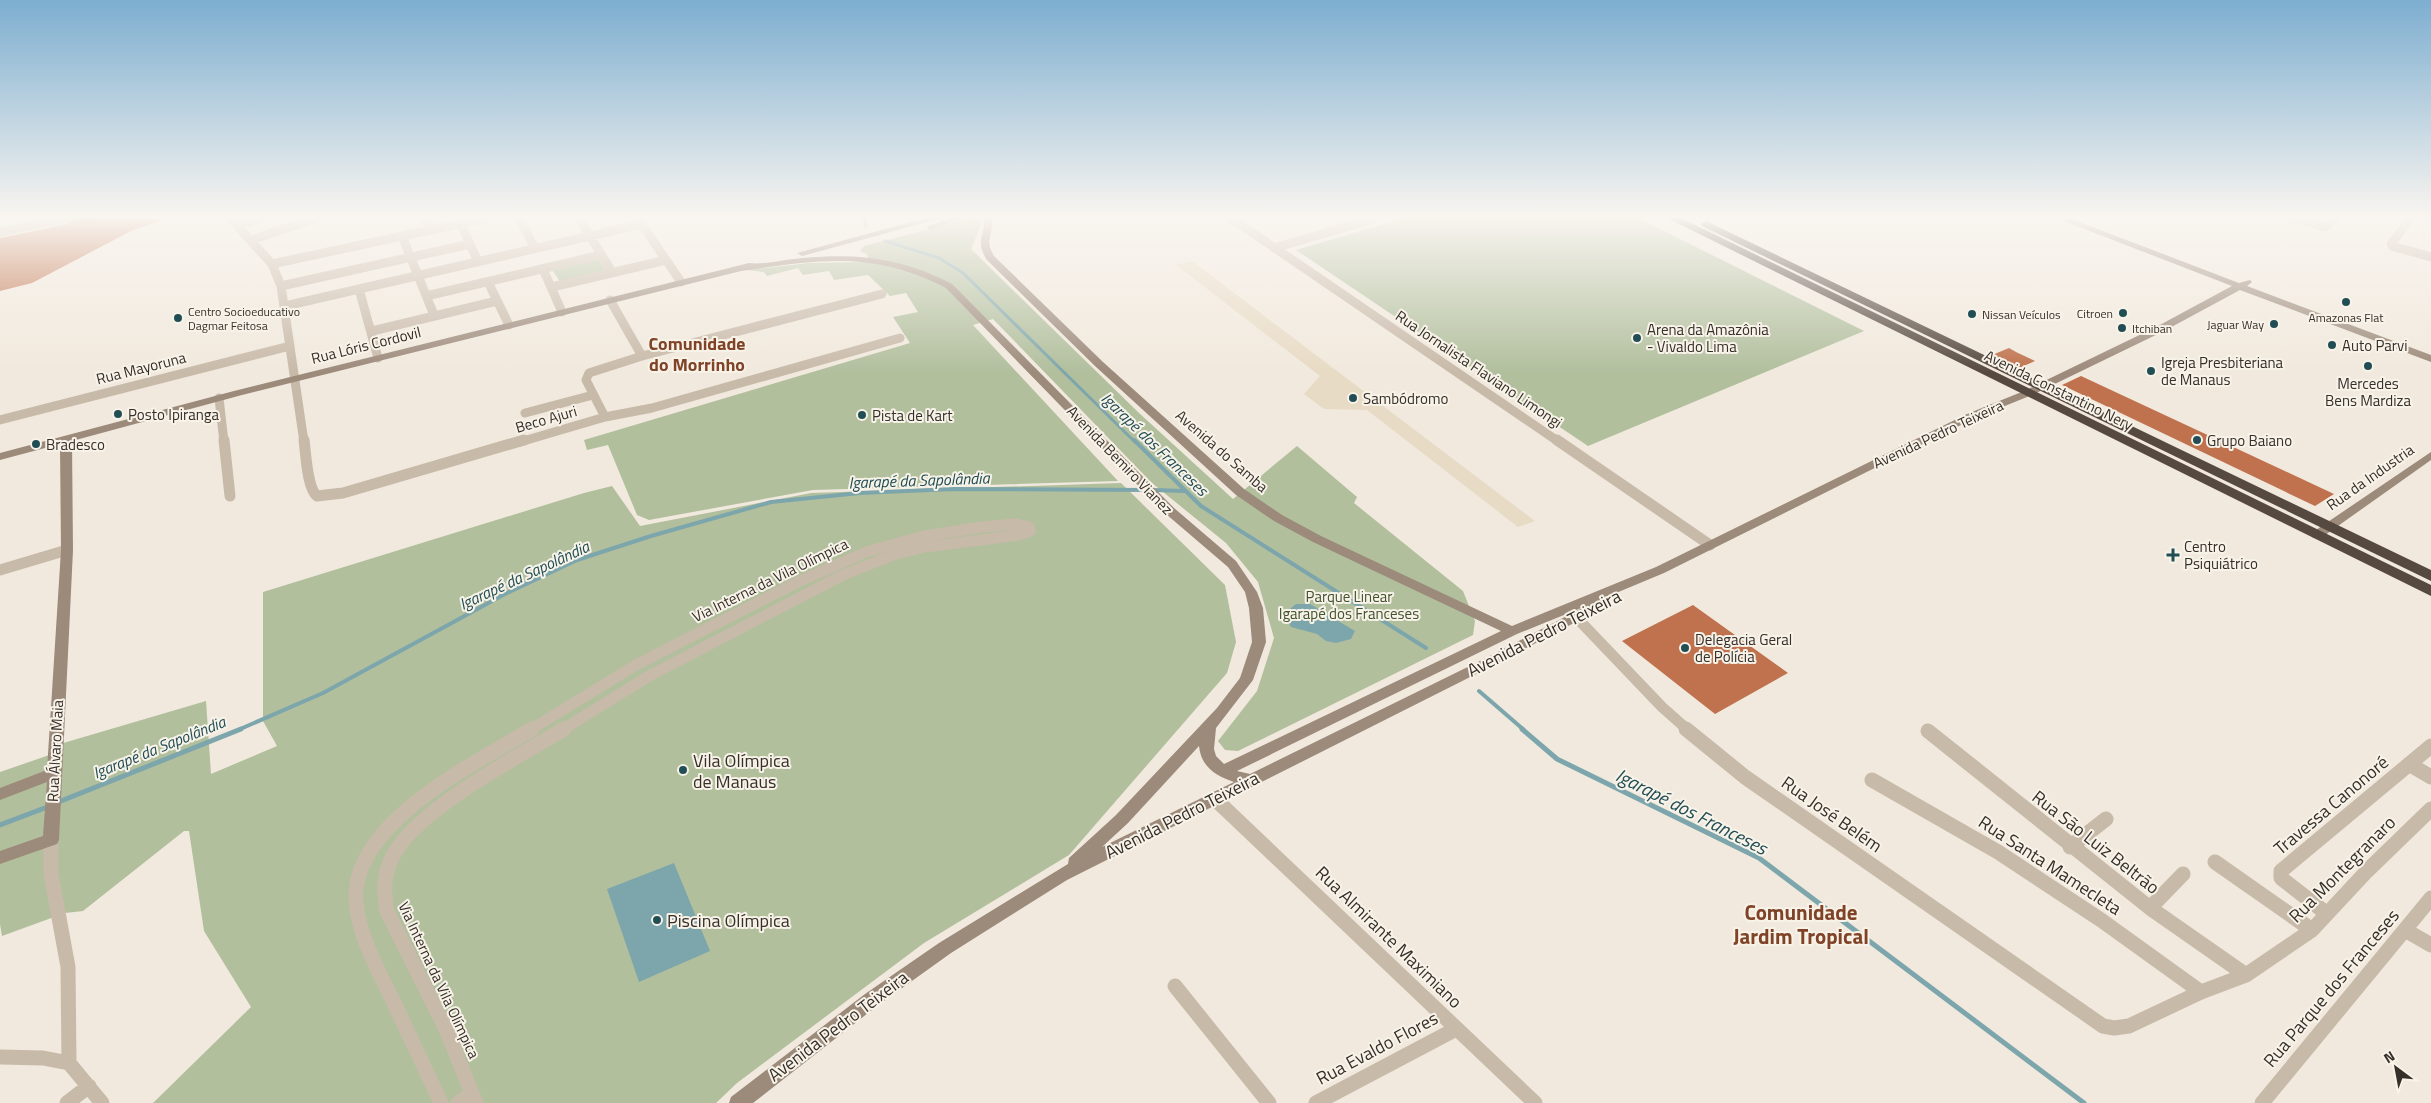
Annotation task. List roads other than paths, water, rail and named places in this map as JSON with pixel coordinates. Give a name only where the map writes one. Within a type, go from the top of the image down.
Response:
[{"type":"highway","name":"Avenida Constantino Nery","points":[[1780,269],[2323,530],[2431,576]]},
{"type":"highway","name":"Avenida Constantino Nery","points":[[1796,269],[2033,390]]},
{"type":"highway","name":"Avenida Constantino Nery","points":[[2323,530],[2431,591]]},
{"type":"street","points":[[274,269],[281,286],[285,306],[295,378]]},
{"type":"street","points":[[281,286],[355,269]]},
{"type":"street","points":[[416,269],[434,315]]},
{"type":"street","points":[[285,306],[446,269]]},
{"type":"street","points":[[426,296],[541,269]]},
{"type":"street","points":[[543,269],[562,312]]},
{"type":"street","points":[[552,287],[623,269]]},
{"type":"street","points":[[672,269],[681,282]]},
{"type":"street","name":"Rua Lóris Cordovil","points":[[0,457],[295,378],[735,269]]},
{"type":"street","name":"Avenida Bemiro Vianez","points":[[919,269],[949,286],[1170,511],[1232,564],[1251,592],[1256,608],[1259,642],[1246,680],[1210,724],[1122,819],[1061,875]]},
{"type":"street","name":"Avenida do Samba","points":[[1002,269],[1092,357],[1240,492],[1278,518],[1317,538],[1512,631]]},
{"type":"street","name":"Rua Jornalista Flaviano Limongi","points":[[1306,269],[1710,545]]},
{"type":"street","points":[[2203,269],[2431,351]]},
{"type":"street","points":[[2207,269],[2274,299],[2431,359]]},
{"type":"street","points":[[488,282],[509,325]]},
{"type":"street","name":"Avenida Pedro Teixeira","points":[[1222,772],[1492,640],[1654,573],[1971,416],[2033,390],[2160,329],[2243,284]]},
{"type":"street","points":[[359,289],[378,358]]},
{"type":"street","points":[[605,417],[586,380],[587,374],[642,356],[882,294]]},
{"type":"street","name":"Avenida Pedro Teixeira","points":[[2221,295],[2249,294],[2274,299]]},
{"type":"street","points":[[372,331],[497,300]]},
{"type":"street","points":[[610,300],[642,356]]},
{"type":"street","name":"Beco Ajuri","points":[[295,378],[310,484],[313,493],[318,496],[343,493],[605,417],[652,408],[900,338]]},
{"type":"street","name":"Rua Mayoruna","points":[[0,420],[290,346]]},
{"type":"street","points":[[525,413],[593,395]]},
{"type":"street","points":[[218,398],[230,496]]},
{"type":"street","name":"Rua Álvaro Maia","points":[[66,439],[67,550],[53,781],[51,874],[68,966],[70,1063]]},
{"type":"street","name":"Rua da Industria","points":[[2323,530],[2431,455]]},
{"type":"street","name":"Via Interna da Vila Olímpica","points":[[442,1103],[393,1004],[362,933],[357,912],[356,890],[360,871],[384,832],[409,808],[489,756],[636,665],[722,620],[838,570],[925,547],[1019,536],[1028,533],[1030,529],[1027,526],[1015,524],[924,536],[866,552],[838,570],[734,631],[649,676],[576,721],[441,806],[406,836],[392,856],[382,885],[387,911],[427,989],[474,1098]]},
{"type":"street","points":[[0,570],[67,550]]},
{"type":"street","name":"Avenida Pedro Teixeira","points":[[742,1102],[871,1000],[953,942],[1061,875],[1494,660],[1648,580],[1654,573]]},
{"type":"street","name":"Rua José Belém","points":[[1576,617],[1662,707],[1717,755],[2088,1017]]},
{"type":"street","points":[[722,620],[734,631]]},
{"type":"street","points":[[1492,640],[1496,648],[1494,660]]},
{"type":"street","points":[[563,710],[576,721]]},
{"type":"street","points":[[1210,724],[1206,748],[1211,760],[1222,772],[1252,780]]},
{"type":"street","name":"Rua São Luiz Beltrão","points":[[1928,732],[2150,908],[2246,975]]},
{"type":"street","name":"Travessa Canonoré","points":[[2326,913],[2281,878],[2281,871],[2431,746]]},
{"type":"street","points":[[489,756],[502,767]]},
{"type":"street","name":"Travessa Canonoré","points":[[2409,764],[2431,777]]},
{"type":"street","name":"Rua Santa Mamecleta","points":[[1872,780],[1998,852],[2101,920],[2201,992]]},
{"type":"street","points":[[0,794],[53,781]]},
{"type":"street","name":"Rua Almirante Maximiano","points":[[1215,799],[1535,1103]]},
{"type":"street","name":"Rua Montegranaro","points":[[2088,1017],[2102,1026],[2114,1028],[2129,1026],[2201,992],[2246,975],[2312,930],[2326,913],[2431,809]]},
{"type":"street","points":[[2070,846],[2106,819]]},
{"type":"street","points":[[0,858],[51,840]]},
{"type":"street","points":[[2214,862],[2312,930]]},
{"type":"street","points":[[2150,908],[2183,874]]},
{"type":"street","name":"Rua Parque dos Franceses","points":[[2262,1103],[2431,898]]},
{"type":"street","points":[[2405,930],[2431,945]]},
{"type":"street","points":[[1175,986],[1269,1103]]},
{"type":"street","name":"Rua Evaldo Flores","points":[[1316,1103],[1456,1028]]},
{"type":"street","points":[[0,1057],[43,1058],[70,1063],[102,1103]]},
{"type":"street","points":[[67,1103],[89,1086]]},
{"type":"street","points":[[458,1103],[474,1098]]},
{"type":"water","points":[[1296,604],[1310,604],[1355,631],[1351,639],[1336,643],[1326,641],[1317,634],[1291,627],[1286,618],[1291,608]]},
{"type":"water","name":"Piscina Olímpica","points":[[674,863],[710,951],[639,982],[607,889]]},
{"type":"waterway","name":"Igarapé dos Franceses","points":[[957,269],[1135,442]]},
{"type":"waterway","name":"Igarapé dos Franceses","points":[[1134,440],[1201,506],[1426,648]]},
{"type":"waterway","name":"Igarapé da Sapolândia","points":[[238,730],[323,693],[505,594],[577,560],[651,536],[771,502],[860,493],[954,489],[1146,490]]},
{"type":"waterway","name":"Igarapé da Sapolândia","points":[[1153,490],[1185,491]]},
{"type":"waterway","name":"Igarapé dos Franceses","points":[[1479,691],[1524,730]]},
{"type":"waterway","name":"Igarapé da Sapolândia","points":[[56,803],[241,729]]},
{"type":"waterway","name":"Igarapé dos Franceses","points":[[1522,729],[1557,759],[1759,858],[2084,1103]]},
{"type":"waterway","name":"Igarapé da Sapolândia","points":[[0,825],[50,806]]},
{"type":"place","name":"Amazonas Flat","points":[[2346,302]]},
{"type":"place","name":"Citroen","points":[[2123,313]]},
{"type":"place","name":"Nissan Veículos","points":[[1972,314]]},
{"type":"place","name":"Centro Socioeducativo Dagmar Feitosa","points":[[178,318]]},
{"type":"place","name":"Jaguar Way","points":[[2274,324]]},
{"type":"place","name":"Itchiban","points":[[2122,328]]},
{"type":"place","name":"Arena da Amazônia - Vivaldo Lima","points":[[1637,338]]},
{"type":"place","name":"Auto Parvi","points":[[2332,345]]},
{"type":"place","name":"Mercedes Bens Mardiza","points":[[2368,366]]},
{"type":"place","name":"Igreja Presbiteriana de Manaus","points":[[2151,371]]},
{"type":"place","name":"Sambódromo","points":[[1353,398]]},
{"type":"place","name":"Posto Ipiranga","points":[[118,414]]},
{"type":"place","name":"Pista de Kart","points":[[862,415]]},
{"type":"place","name":"Grupo Baiano","points":[[2197,440]]},
{"type":"place","name":"Bradesco","points":[[36,444]]},
{"type":"place","name":"Centro Psiquiátrico","points":[[2173,555]]},
{"type":"place","name":"Delegacia Geral de Polícia","points":[[1685,648]]},
{"type":"place","name":"Vila Olímpica de Manaus","points":[[683,770]]},
{"type":"place","name":"Piscina Olímpica","points":[[657,920]]},
{"type":"district","name":"Comunidade do Morrinho","points":[[697,353]]},
{"type":"district","name":"Comunidade Jardim Tropical","points":[[1801,924]]},
{"type":"park label","name":"Parque Linear Igarapé dos Franceses","points":[[1349,604]]}]
